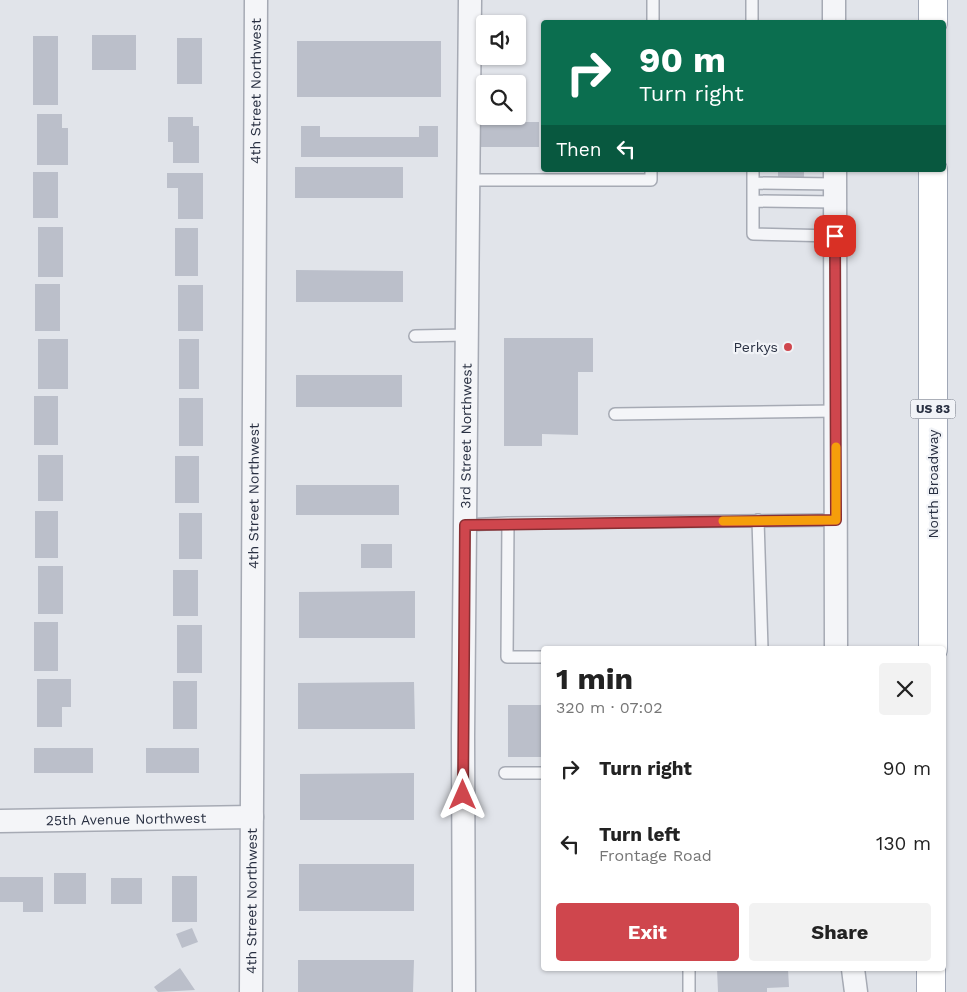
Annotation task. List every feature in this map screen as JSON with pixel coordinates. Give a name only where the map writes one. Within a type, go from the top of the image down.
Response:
[{"type":"main road","points":[[933,0],[933,20]]},
{"type":"main road","name":"North Broadway","points":[[932,646],[933,172]]},
{"type":"main road","points":[[931,971],[931,992]]},
{"type":"street","name":"4th Street Northwest","points":[[251,992],[256,0]]},
{"type":"street","name":"3rd Street Northwest","points":[[464,992],[463,736],[470,0]]},
{"type":"street","points":[[834,0],[834,20]]},
{"type":"street","points":[[835,186],[836,646]]},
{"type":"street","name":"25th Avenue Northwest","points":[[0,821],[252,817]]},
{"type":"street","points":[[853,971],[856,992]]},
{"type":"lane","points":[[653,20],[654,0]]},
{"type":"lane","points":[[752,0],[752,20]]},
{"type":"lane","points":[[468,180],[651,180],[652,172]]},
{"type":"lane","points":[[753,172],[753,234],[835,236]]},
{"type":"lane","points":[[753,183],[835,186]]},
{"type":"lane","points":[[753,201],[835,186]]},
{"type":"lane","points":[[415,336],[466,335]]},
{"type":"lane","points":[[615,414],[836,411]]},
{"type":"lane","points":[[758,520],[762,646]]},
{"type":"lane","points":[[465,525],[836,520]]},
{"type":"lane","points":[[508,523],[507,657],[541,657]]},
{"type":"lane","points":[[505,773],[541,773]]},
{"type":"lane","points":[[689,971],[689,992]]},
{"type":"building","points":[[92,35],[136,35],[136,70],[92,70]]},
{"type":"building","points":[[33,36],[58,36],[58,105],[33,105]]},
{"type":"building","points":[[177,38],[202,38],[202,84],[177,84]]},
{"type":"building","points":[[297,41],[441,41],[441,97],[297,97]]},
{"type":"building","points":[[37,114],[62,114],[62,128],[68,128],[68,165],[37,165]]},
{"type":"building","points":[[168,117],[193,117],[193,126],[199,126],[199,163],[173,163],[173,142],[168,142]]},
{"type":"building","points":[[526,122],[539,122],[539,147],[480,147],[480,125],[526,125]]},
{"type":"building","points":[[301,126],[320,126],[320,137],[419,137],[419,126],[438,126],[438,157],[301,157]]},
{"type":"building","points":[[295,167],[403,167],[403,198],[295,198]]},
{"type":"building","points":[[33,172],[58,172],[58,218],[33,218]]},
{"type":"building","points":[[778,172],[804,172],[804,180],[778,179]]},
{"type":"building","points":[[167,173],[203,173],[203,219],[178,219],[178,188],[167,188]]},
{"type":"building","points":[[38,227],[63,227],[63,277],[38,277]]},
{"type":"building","points":[[175,228],[198,228],[198,276],[175,276]]},
{"type":"building","points":[[296,270],[403,271],[403,302],[296,302]]},
{"type":"building","points":[[35,284],[60,284],[60,331],[35,331]]},
{"type":"building","points":[[178,285],[203,285],[203,331],[178,331]]},
{"type":"building","points":[[504,338],[593,338],[593,372],[578,372],[578,435],[542,434],[542,446],[504,446]]},
{"type":"building","points":[[38,339],[68,339],[68,389],[38,389]]},
{"type":"building","points":[[179,339],[199,339],[199,389],[179,389]]},
{"type":"building","points":[[296,375],[402,375],[402,407],[296,407]]},
{"type":"building","points":[[34,396],[58,396],[58,445],[34,445]]},
{"type":"building","points":[[179,398],[203,398],[203,446],[179,446]]},
{"type":"building","points":[[38,455],[63,455],[63,501],[38,501]]},
{"type":"building","points":[[175,456],[199,456],[199,503],[175,503]]},
{"type":"building","points":[[296,485],[399,485],[399,515],[296,515]]},
{"type":"building","points":[[35,511],[58,511],[58,558],[35,558]]},
{"type":"building","points":[[179,513],[202,513],[202,559],[179,559]]},
{"type":"building","points":[[361,544],[392,544],[392,568],[361,568]]},
{"type":"building","points":[[38,566],[63,566],[63,614],[38,614]]},
{"type":"building","points":[[173,570],[198,570],[198,616],[173,616]]},
{"type":"building","points":[[415,591],[415,638],[299,638],[299,592]]},
{"type":"building","points":[[34,622],[58,622],[58,671],[34,671]]},
{"type":"building","points":[[177,625],[202,625],[202,673],[177,673]]},
{"type":"building","points":[[37,679],[71,679],[71,707],[62,707],[62,727],[37,727]]},
{"type":"building","points":[[173,681],[197,681],[197,729],[173,729]]},
{"type":"building","points":[[414,682],[415,729],[298,729],[298,683]]},
{"type":"building","points":[[508,705],[541,705],[541,757],[508,757]]},
{"type":"building","points":[[34,748],[93,748],[93,773],[34,773]]},
{"type":"building","points":[[146,748],[199,748],[199,773],[146,773]]},
{"type":"building","points":[[414,773],[414,820],[300,820],[300,774]]},
{"type":"building","points":[[299,864],[414,864],[414,911],[299,911]]},
{"type":"building","points":[[54,873],[86,873],[86,904],[54,904]]},
{"type":"building","points":[[172,876],[197,876],[197,922],[172,922]]},
{"type":"building","points":[[0,877],[43,877],[43,912],[23,912],[23,902],[0,902]]},
{"type":"building","points":[[111,878],[142,878],[142,904],[111,904]]},
{"type":"building","points":[[192,928],[198,942],[182,948],[176,934]]},
{"type":"building","points":[[298,960],[414,960],[413,992],[298,992]]},
{"type":"building","points":[[180,968],[195,990],[158,992],[154,987]]},
{"type":"building","points":[[717,971],[788,971],[789,987],[767,988],[767,992],[718,992]]},
{"type":"slow traffic","points":[[723,521],[836,520],[836,447]]},
{"type":"place","name":"Perkys","points":[[788,347]]},
{"type":"route","points":[[463,795],[465,525],[836,520],[835,236]]}]
